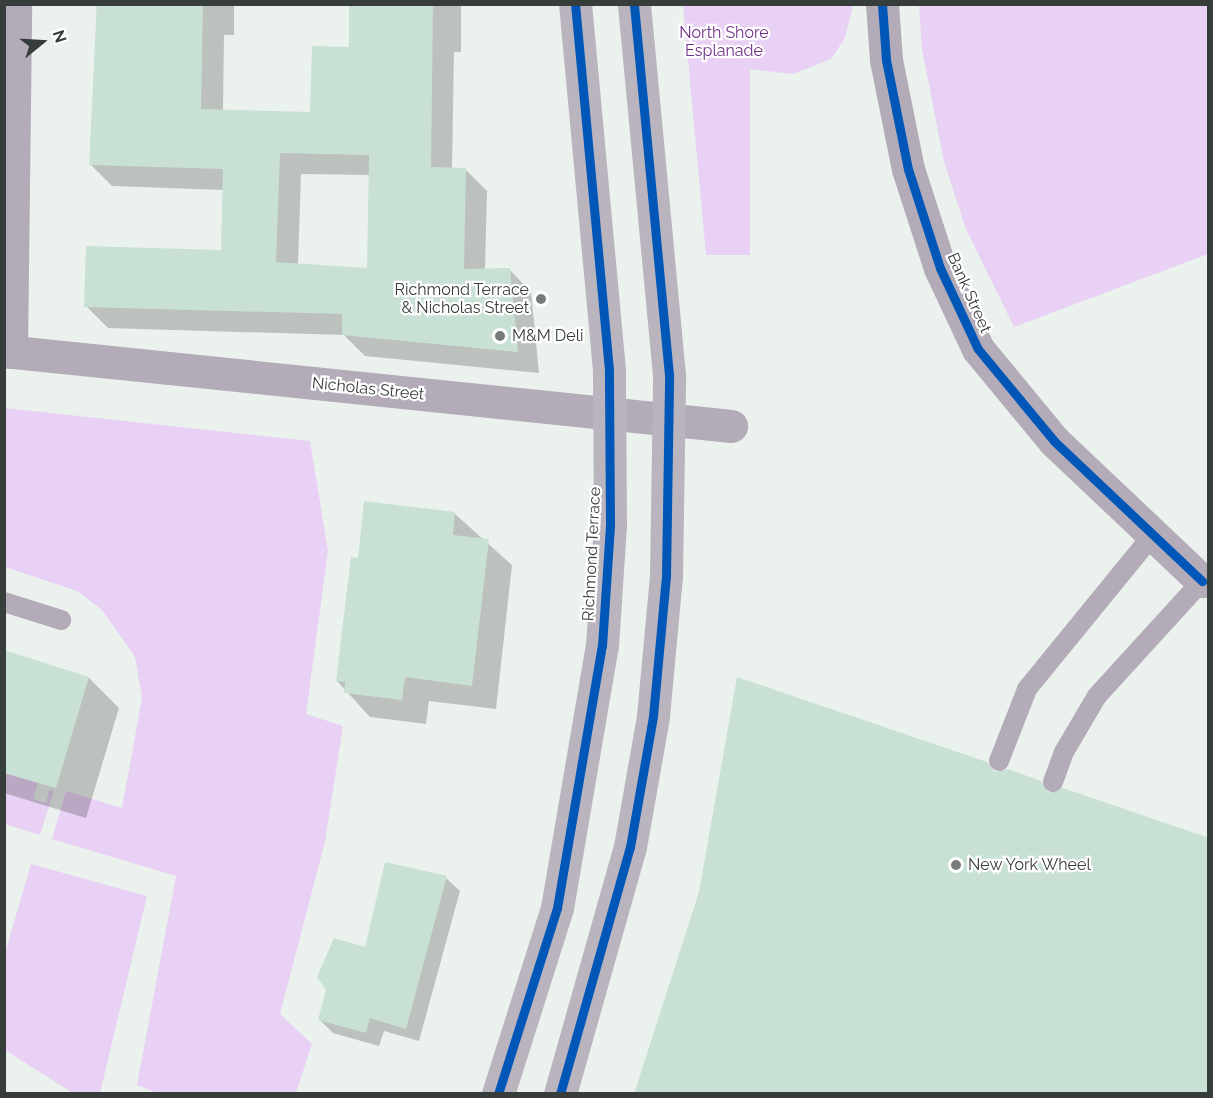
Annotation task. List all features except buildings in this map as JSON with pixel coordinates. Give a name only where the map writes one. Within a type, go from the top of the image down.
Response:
[{"type":"main road","name":"Richmond Terrace","points":[[498,1094],[557,908],[595,704],[610,525],[610,415],[575,4]]},
{"type":"main road","points":[[560,1094],[616,908],[651,727],[666,576],[670,420],[634,4]]},
{"type":"street","points":[[8,352],[15,4]]},
{"type":"street","name":"Bank Street","points":[[882,4],[886,60],[908,169],[957,310],[978,349],[1026,408],[1152,536],[1202,581]]},
{"type":"street","name":"Nicholas Street","points":[[8,352],[731,426]]},
{"type":"lane","points":[[999,761],[1027,689],[1152,536]]},
{"type":"lane","points":[[1053,782],[1064,752],[1097,696],[1202,581]]},
{"type":"lane","points":[[4,602],[61,620]]},
{"type":"green space","name":"North Shore Esplanade","points":[[683,5],[853,5],[845,38],[831,59],[793,74],[750,69],[750,255],[706,255]]},
{"type":"green space","points":[[919,5],[1208,5],[1208,254],[1014,327],[966,229],[944,162],[922,49]]},
{"type":"green space","points":[[5,408],[310,441],[328,551],[306,714],[343,726],[325,842],[280,1014],[312,1044],[296,1093],[157,1093],[137,1085],[176,876],[52,839],[66,791],[122,808],[142,698],[135,657],[102,610],[77,591],[5,567]]},
{"type":"green space","points":[[4,773],[38,783],[33,799],[46,803],[49,790],[54,791],[40,835],[5,824]]},
{"type":"green space","points":[[31,864],[147,896],[100,1093],[73,1093],[5,1050],[5,953]]},
{"type":"cycle path","points":[[498,1094],[557,908],[602,646],[610,524],[609,370],[575,4]]},
{"type":"cycle path","points":[[560,1094],[630,847],[653,716],[666,576],[669,375],[634,4]]},
{"type":"cycle path","points":[[882,4],[886,60],[908,169],[940,268],[978,349],[1054,441],[1202,581]]},
{"type":"place","name":"Richmond Terrace & Nicholas Street","points":[[541,299]]},
{"type":"place","name":"M&M Deli","points":[[500,336]]},
{"type":"place","name":"New York Wheel","points":[[956,865]]}]
